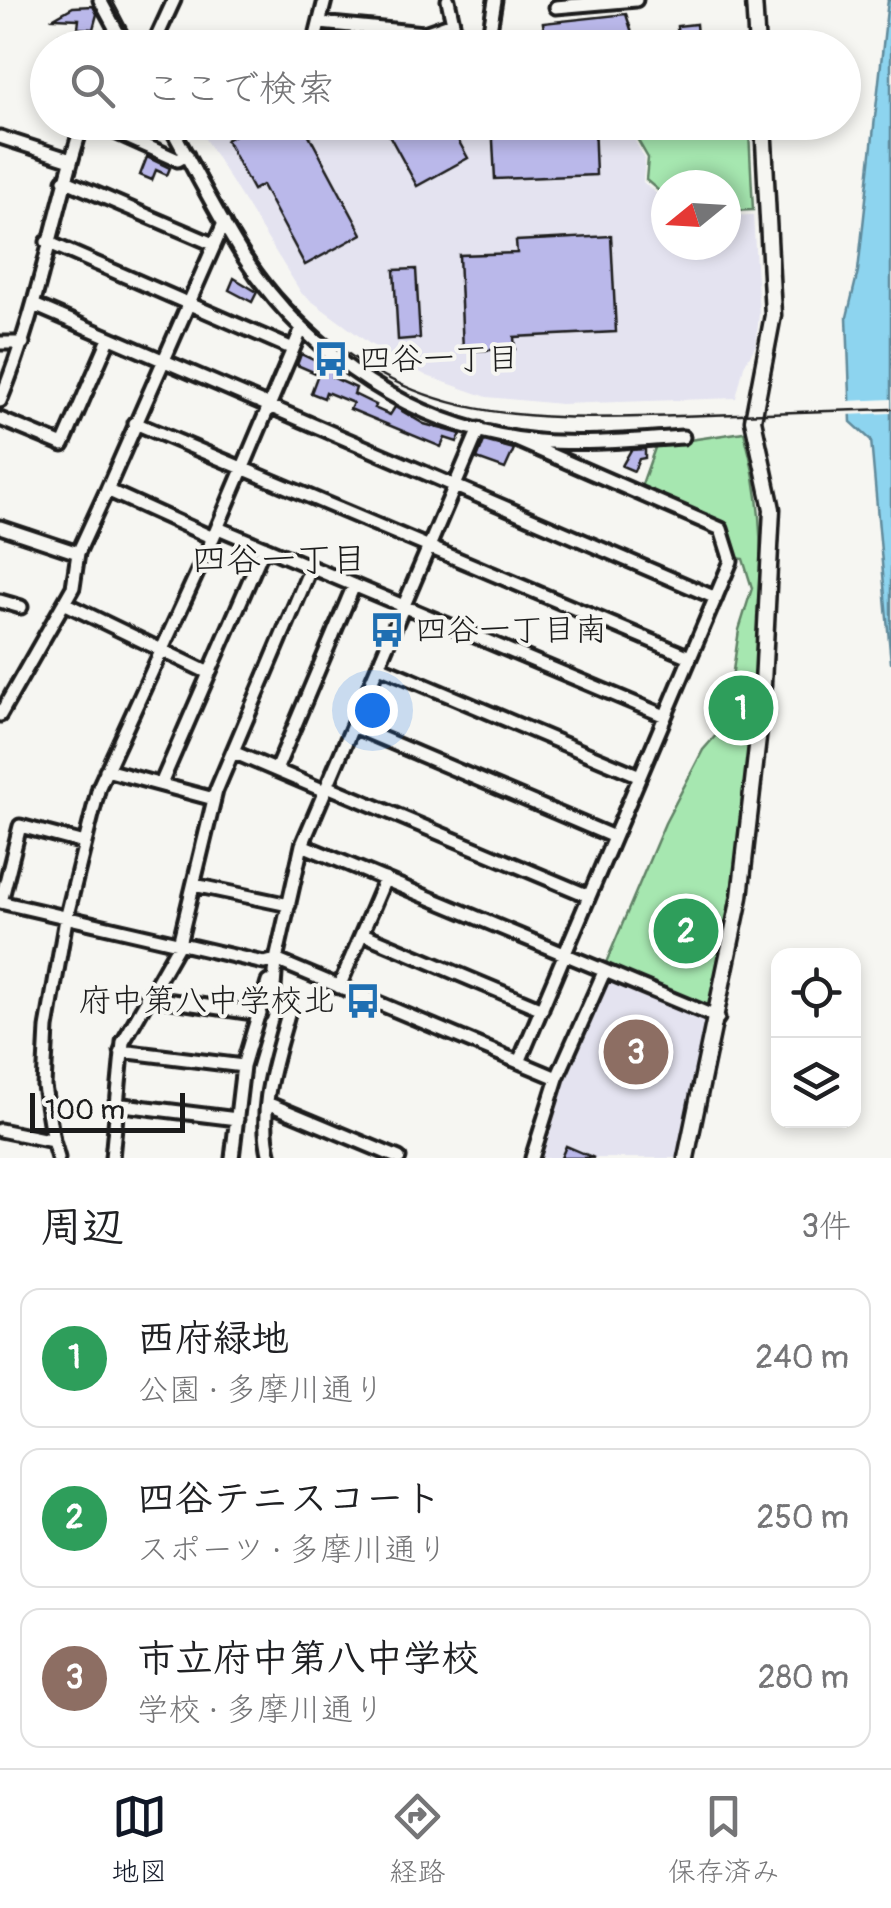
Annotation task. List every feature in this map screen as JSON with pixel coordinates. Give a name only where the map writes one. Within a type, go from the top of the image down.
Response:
[{"type":"street","points":[[100,0],[115,28]]},
{"type":"street","points":[[160,30],[174,0]]},
{"type":"street","points":[[318,30],[325,0]]},
{"type":"street","points":[[435,30],[453,22],[448,0]]},
{"type":"street","points":[[490,30],[495,0]]},
{"type":"street","points":[[556,7],[636,0]]},
{"type":"street","points":[[754,0],[756,30]]},
{"type":"street","points":[[320,23],[419,30]]},
{"type":"street","points":[[0,137],[71,160]]},
{"type":"street","points":[[0,400],[23,344],[47,242],[77,140]]},
{"type":"street","points":[[133,140],[178,160],[186,155]]},
{"type":"street","points":[[178,140],[262,283],[302,328],[388,394],[512,438],[721,529],[731,561],[519,1062]]},
{"type":"street","points":[[686,1158],[718,1018],[746,860],[772,535],[768,476],[753,420],[773,315],[764,140]]},
{"type":"street","points":[[64,180],[213,244]]},
{"type":"street","points":[[0,715],[73,587],[78,553],[224,223]]},
{"type":"street","points":[[47,242],[293,349]]},
{"type":"street","points":[[34,306],[716,598]]},
{"type":"street","points":[[58,1158],[44,1058],[66,918],[84,843],[106,770],[215,533],[302,328]]},
{"type":"street","points":[[0,419],[63,445],[109,339]]},
{"type":"street","points":[[0,343],[23,344]]},
{"type":"street","points":[[136,423],[690,657]]},
{"type":"street","points":[[232,1158],[243,1066],[274,962],[302,845],[479,429]]},
{"type":"street","points":[[512,438],[566,442],[683,437]]},
{"type":"street","points":[[107,490],[311,567],[666,716]]},
{"type":"street","points":[[0,528],[78,553]]},
{"type":"street","points":[[162,784],[264,548]]},
{"type":"street","points":[[112,1158],[121,1050],[146,997],[179,944],[214,799],[311,567]]},
{"type":"street","points":[[276,770],[354,586]]},
{"type":"street","points":[[0,601],[21,607]]},
{"type":"street","points":[[64,603],[209,673]]},
{"type":"street","points":[[378,666],[640,776]]},
{"type":"street","points":[[353,726],[614,837]]},
{"type":"street","points":[[233,752],[589,896]]},
{"type":"street","points":[[106,770],[214,799]]},
{"type":"street","points":[[84,843],[20,826],[0,902],[274,962],[556,1078]]},
{"type":"street","points":[[302,845],[718,1018]]},
{"type":"street","points":[[339,986],[385,879]]},
{"type":"street","points":[[194,885],[289,905]]},
{"type":"street","points":[[363,934],[542,1008]]},
{"type":"street","points":[[270,1158],[263,1126],[288,1010],[273,1002],[274,962]]},
{"type":"street","points":[[532,1158],[556,1078],[604,972]]},
{"type":"street","points":[[146,997],[260,1014]]},
{"type":"street","points":[[121,1050],[243,1066]]},
{"type":"street","points":[[267,1103],[399,1158]]},
{"type":"street","points":[[114,1104],[237,1119]]},
{"type":"street","points":[[0,1130],[53,1141]]},
{"type":"shaded area","points":[[206,140],[634,140],[645,159],[643,182],[651,189],[651,260],[741,260],[741,215],[753,215],[759,314],[756,345],[744,366],[736,398],[561,404],[487,397],[427,376],[370,344],[302,294]]},
{"type":"shaded area","points":[[609,982],[702,1020],[706,1026],[676,1158],[536,1158],[561,1078],[602,984]]},
{"type":"green space","points":[[638,140],[749,140],[753,210],[741,210],[741,170],[651,170],[651,184],[646,180],[648,158]]},
{"type":"green space","points":[[744,432],[759,519],[758,628],[745,791],[711,1008],[605,965],[665,823],[703,750],[725,725],[739,630],[752,588],[743,559],[734,557],[725,527],[718,520],[641,487],[656,445]]},
{"type":"water","points":[[888,0],[891,663],[871,440],[851,422],[847,317],[858,271]]},
{"type":"pier","points":[[891,399],[891,413],[846,415],[846,401]]},
{"type":"building","points":[[93,6],[97,14],[93,29],[78,28],[79,19],[54,18],[73,7]]},
{"type":"building","points":[[626,14],[631,30],[544,30],[543,23]]},
{"type":"building","points":[[696,24],[696,30],[677,30],[677,26]]},
{"type":"building","points":[[226,140],[312,140],[362,234],[305,265],[262,185],[253,190]]},
{"type":"building","points":[[392,140],[458,140],[468,158],[417,186]]},
{"type":"building","points":[[493,140],[595,140],[596,175],[495,179]]},
{"type":"building","points":[[147,157],[170,168],[167,175],[156,170],[152,180],[140,175]]},
{"type":"building","points":[[611,236],[616,332],[514,337],[515,349],[463,351],[459,255],[517,253],[516,241]]},
{"type":"building","points":[[416,269],[420,338],[398,340],[394,270]]},
{"type":"building","points":[[234,278],[257,292],[252,302],[229,290]]},
{"type":"building","points":[[301,354],[335,370],[332,377],[356,388],[354,394],[376,405],[374,408],[390,415],[395,407],[424,424],[461,434],[457,442],[445,438],[441,447],[350,409],[353,403],[326,392],[324,398],[311,393],[318,374],[297,365]]},
{"type":"building","points":[[484,441],[514,449],[505,469],[477,459]]},
{"type":"building","points":[[645,449],[645,458],[639,459],[634,471],[622,466],[631,450]]},
{"type":"building","points":[[566,1146],[594,1158],[561,1158]]},
{"type":"railway","points":[[112,0],[128,30]]},
{"type":"railway","points":[[188,140],[238,232],[281,292],[325,335],[369,368],[415,391],[512,414],[564,417],[891,409]]},
{"type":"place","name":"四谷一丁目","points":[[331,359]]},
{"type":"place","name":"四谷一丁目南","points":[[387,630]]},
{"type":"place","name":"西府緑地","points":[[741,708]]},
{"type":"place","name":"四谷テニスコート","points":[[686,931]]},
{"type":"place","name":"府中第八中学校北","points":[[363,1001]]},
{"type":"place","name":"市立府中第八中学校","points":[[636,1052]]},
{"type":"district","name":"四谷一丁目","points":[[279,560]]}]
